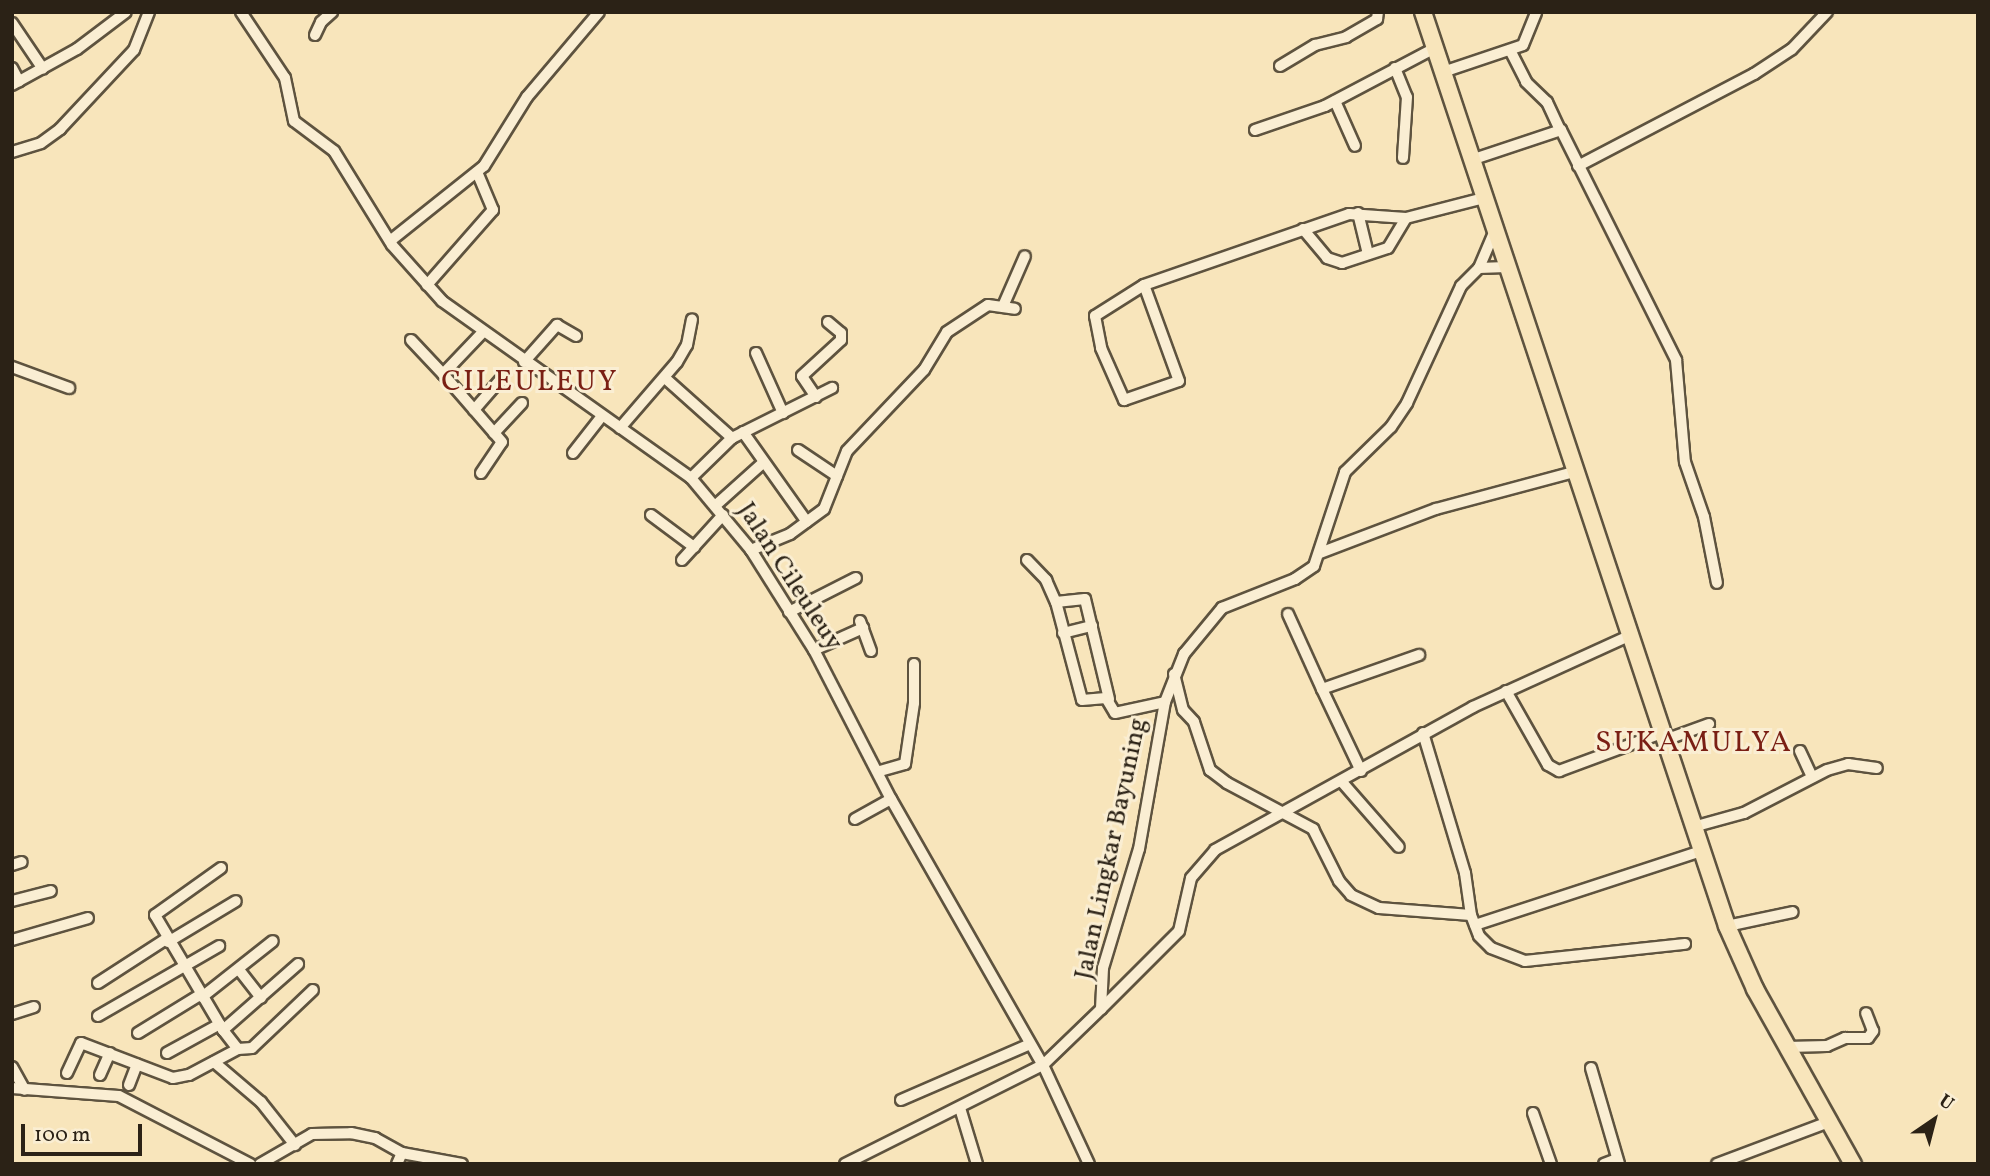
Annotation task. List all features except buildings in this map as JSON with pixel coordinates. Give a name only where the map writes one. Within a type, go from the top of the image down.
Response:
[{"type":"highway","points":[[1423,12],[1494,233],[1727,926],[1787,1047],[1853,1164]]},
{"type":"street","points":[[12,68],[16,83],[43,69],[126,12]]},
{"type":"street","points":[[12,152],[41,144],[60,129],[134,50],[149,12]]},
{"type":"street","name":"Jalan Cileuleuy","points":[[242,12],[285,78],[294,121],[334,151],[390,242],[427,285],[524,362],[691,478],[751,550],[814,650],[880,771],[891,799],[1028,1045],[1043,1065],[1090,1164]]},
{"type":"street","points":[[315,35],[321,22],[332,12]]},
{"type":"street","points":[[390,242],[477,172],[527,97],[600,12]]},
{"type":"street","points":[[1280,66],[1315,45],[1346,37],[1377,19],[1378,12]]},
{"type":"street","points":[[1443,72],[1510,50],[1526,41],[1536,12]]},
{"type":"street","points":[[1578,166],[1754,74],[1791,49],[1827,12]]},
{"type":"street","points":[[12,23],[43,69]]},
{"type":"street","points":[[1255,130],[1335,101],[1435,48]]},
{"type":"street","points":[[1510,50],[1526,82],[1547,103],[1676,360],[1685,462],[1704,517],[1717,583]]},
{"type":"street","points":[[1395,68],[1407,97],[1403,158]]},
{"type":"street","points":[[1335,101],[1355,146]]},
{"type":"street","points":[[1471,160],[1559,128]]},
{"type":"street","points":[[427,285],[493,210],[477,172]]},
{"type":"street","points":[[1144,285],[1178,382],[1124,400],[1101,348],[1095,316],[1144,285],[1303,229],[1359,213],[1406,218],[1484,198]]},
{"type":"street","points":[[1359,213],[1368,254]]},
{"type":"street","points":[[1303,229],[1334,262],[1368,254],[1392,244],[1406,218]]},
{"type":"street","name":"Jalan Lingkar Bayuning","points":[[845,1164],[1043,1065],[1101,1009],[1103,968],[1139,849],[1165,702],[1174,673],[1200,629],[1222,608],[1295,579],[1314,566],[1320,553],[1333,499],[1345,472],[1391,427],[1407,404],[1461,286],[1479,268],[1494,233]]},
{"type":"street","points":[[1004,304],[1026,256]]},
{"type":"street","points":[[1479,268],[1506,267]]},
{"type":"street","points":[[751,550],[807,522],[828,505],[847,451],[924,370],[941,337],[979,308],[1004,304],[1015,309]]},
{"type":"street","points":[[620,429],[665,378],[687,345],[692,319]]},
{"type":"street","points":[[816,397],[802,376],[841,340],[841,333],[828,322]]},
{"type":"street","points":[[524,362],[556,325],[576,336]]},
{"type":"street","points":[[443,374],[483,332]]},
{"type":"street","points":[[411,340],[503,444],[481,473]]},
{"type":"street","points":[[756,353],[783,413]]},
{"type":"street","points":[[12,367],[69,388]]},
{"type":"street","points":[[665,378],[732,438]]},
{"type":"street","points":[[474,410],[500,380]]},
{"type":"street","points":[[691,478],[732,438],[832,388]]},
{"type":"street","points":[[494,433],[522,404]]},
{"type":"street","points":[[573,453],[602,416]]},
{"type":"street","points":[[743,432],[807,522]]},
{"type":"street","points":[[798,450],[837,476]]},
{"type":"street","points":[[716,505],[764,462]]},
{"type":"street","points":[[1320,553],[1364,540],[1415,516],[1574,472]]},
{"type":"street","points":[[682,560],[723,514]]},
{"type":"street","points":[[651,515],[694,547]]},
{"type":"street","points":[[1027,560],[1046,580],[1056,602],[1079,696],[1086,702],[1109,699]]},
{"type":"street","points":[[789,612],[856,578]]},
{"type":"street","points":[[1056,602],[1083,597],[1115,713],[1165,702]]},
{"type":"street","points":[[1289,614],[1361,771]]},
{"type":"street","points":[[814,650],[862,624],[872,651]]},
{"type":"street","points":[[1063,633],[1092,626]]},
{"type":"street","points":[[1101,1009],[1179,931],[1191,878],[1200,864],[1215,850],[1342,782],[1423,733],[1506,691],[1631,635]]},
{"type":"street","points":[[1322,689],[1419,655]]},
{"type":"street","points":[[880,771],[905,764],[914,707],[914,664]]},
{"type":"street","points":[[1174,673],[1183,710],[1194,722],[1210,769],[1227,783],[1285,813],[1318,834],[1339,881],[1351,895],[1379,908],[1473,920],[1701,851]]},
{"type":"street","points":[[1506,691],[1548,765],[1559,771],[1709,723]]},
{"type":"street","points":[[1423,733],[1465,873],[1473,920],[1491,948],[1525,961],[1685,944]]},
{"type":"street","points":[[1800,751],[1812,777]]},
{"type":"street","points":[[1693,827],[1744,813],[1812,777],[1848,764],[1877,768]]},
{"type":"street","points":[[1342,782],[1399,847]]},
{"type":"street","points":[[855,819],[891,799]]},
{"type":"street","points":[[221,868],[156,912],[167,941],[221,1027],[238,1049]]},
{"type":"street","points":[[12,901],[51,891]]},
{"type":"street","points":[[98,983],[236,901]]},
{"type":"street","points":[[1727,926],[1793,912]]},
{"type":"street","points":[[12,940],[88,918]]},
{"type":"street","points":[[138,1032],[240,971],[273,941]]},
{"type":"street","points":[[98,1016],[219,946]]},
{"type":"street","points":[[167,1052],[221,1027],[261,998],[298,964]]},
{"type":"street","points":[[240,971],[261,998]]},
{"type":"street","points":[[67,1073],[81,1043],[180,1078],[238,1049],[252,1048],[313,990]]},
{"type":"street","points":[[12,1014],[34,1007]]},
{"type":"street","points":[[1787,1047],[1868,1038],[1873,1031],[1866,1013]]},
{"type":"street","points":[[901,1100],[1028,1045]]},
{"type":"street","points":[[100,1075],[110,1053]]},
{"type":"street","points":[[214,1062],[261,1102],[295,1145]]},
{"type":"street","points":[[129,1085],[137,1064]]},
{"type":"street","points":[[12,1067],[25,1090]]},
{"type":"street","points":[[1591,1068],[1618,1162],[1604,1164]]},
{"type":"street","points":[[12,1088],[120,1097],[250,1164]]},
{"type":"street","points":[[960,1108],[977,1164]]},
{"type":"street","points":[[1533,1113],[1551,1164]]},
{"type":"street","points":[[1717,1164],[1829,1122]]},
{"type":"street","points":[[260,1164],[312,1134],[351,1133],[376,1138],[402,1153],[462,1164]]},
{"type":"street","points":[[397,1164],[402,1153]]},
{"type":"district","name":"CILEULEUY","points":[[530,382]]},
{"type":"district","name":"SUKAMULYA","points":[[1694,743]]}]
